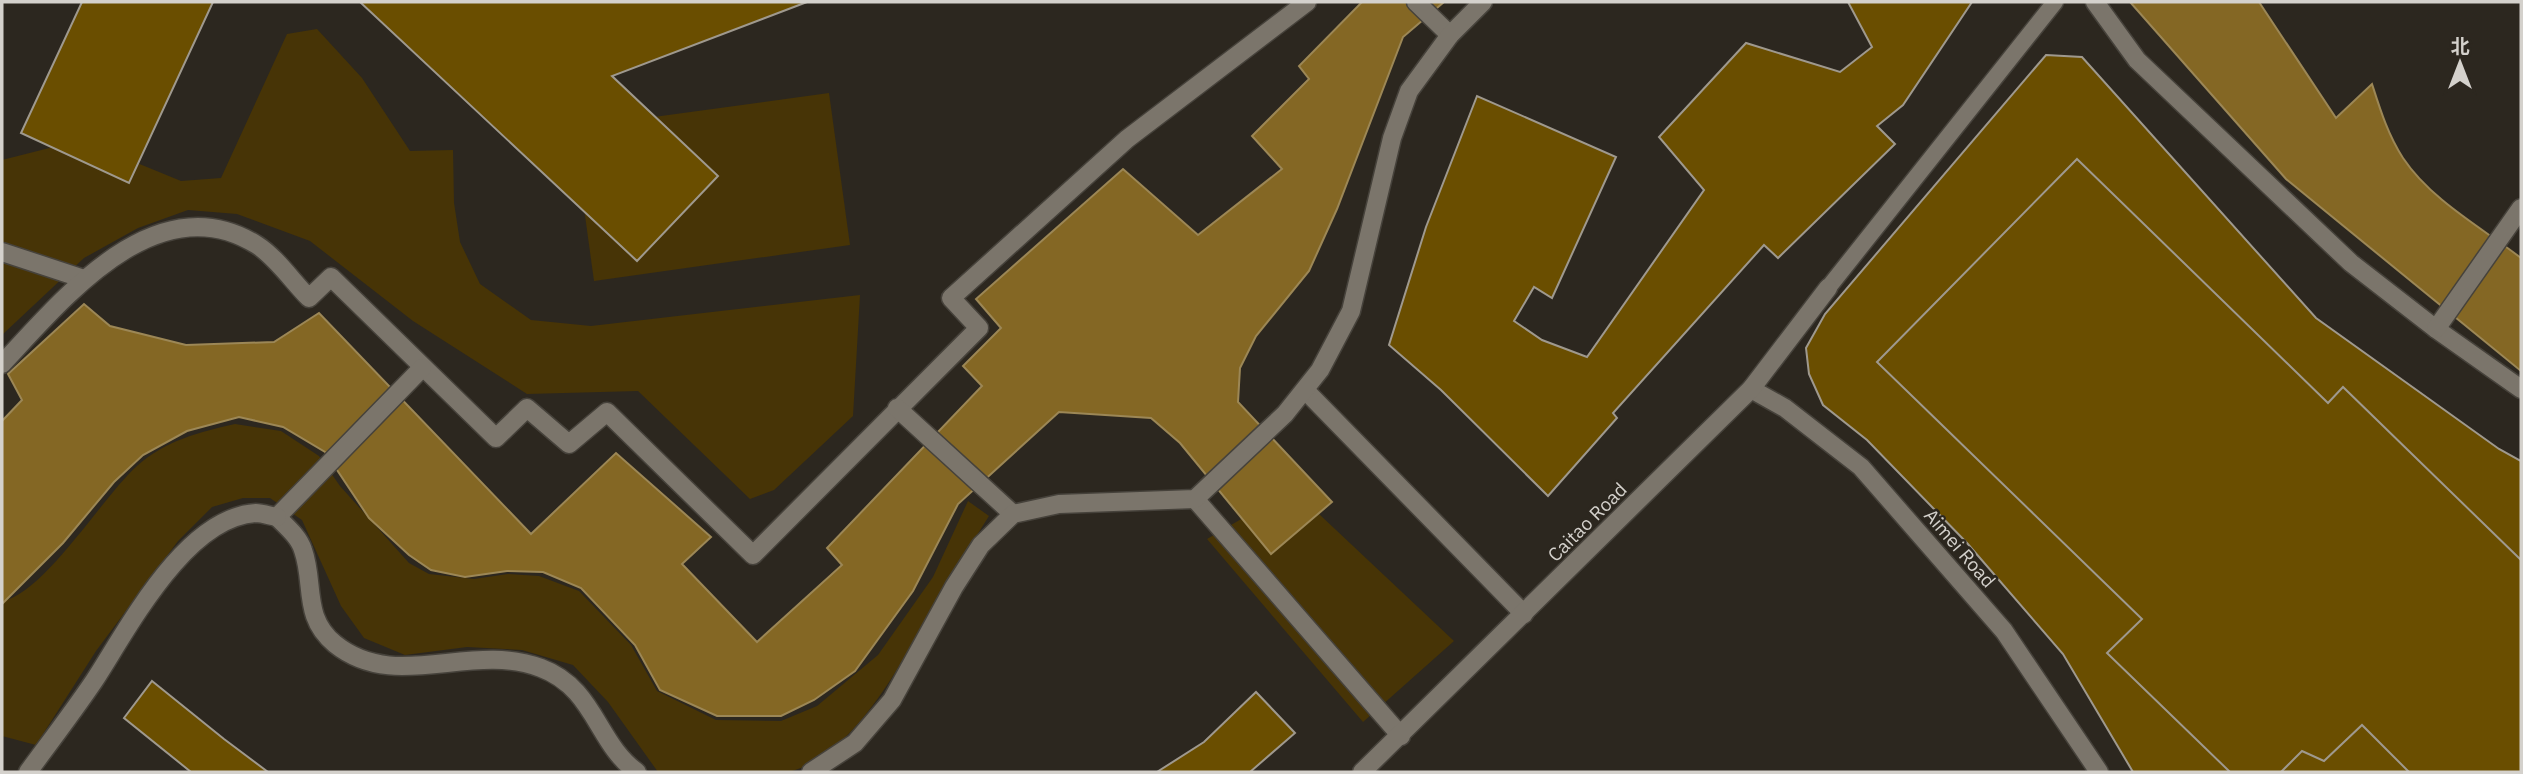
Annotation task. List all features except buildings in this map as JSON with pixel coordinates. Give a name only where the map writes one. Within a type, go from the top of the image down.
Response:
[{"type":"street","points":[[2,364],[84,279],[138,241],[180,227],[217,228],[258,245],[309,298],[331,278],[496,438],[527,408],[569,444],[607,412],[753,555],[979,328],[951,298],[1127,139],[1307,2]]},
{"type":"street","points":[[1416,2],[1450,35]]},
{"type":"street","points":[[811,772],[855,743],[892,700],[954,587],[981,545],[1013,514],[1059,503],[1195,499],[1240,459],[1305,390],[1320,370],[1351,311],[1392,138],[1409,91],[1450,35],[1483,2]]},
{"type":"street","points":[[2095,2],[2137,60],[2351,263],[2436,329],[2521,389]]},
{"type":"street","points":[[2436,329],[2521,208]]},
{"type":"street","points":[[2,252],[84,279]]},
{"type":"street","name":"Caitao Road","points":[[1362,772],[1751,389],[1828,288]]},
{"type":"street","points":[[277,517],[422,368]]},
{"type":"street","name":"Aimei Road","points":[[1751,389],[1786,408],[1861,467],[2004,631],[2099,772]]},
{"type":"street","points":[[1305,390],[1524,614]]},
{"type":"street","points":[[897,408],[1013,514]]},
{"type":"street","points":[[1195,499],[1401,736]]},
{"type":"street","points":[[29,772],[93,682],[141,606],[189,549],[223,523],[257,513],[277,517],[293,533],[304,551],[311,610],[332,642],[364,663],[402,668],[494,659],[542,668],[582,694],[625,764],[637,772]]},
{"type":"lane","points":[[1828,288],[2055,2]]},
{"type":"shaded area","points":[[1362,2],[1444,2],[1403,37],[1337,209],[1309,271],[1256,336],[1240,368],[1238,402],[1332,502],[1271,554],[1180,443],[1151,418],[1059,412],[958,504],[913,591],[855,671],[814,700],[781,716],[717,716],[660,690],[635,645],[581,588],[543,572],[507,571],[465,577],[431,570],[409,555],[369,518],[325,452],[283,427],[239,417],[187,431],[143,455],[114,482],[63,543],[2,604],[2,421],[22,400],[8,374],[84,304],[110,326],[186,345],[274,342],[319,313],[531,534],[616,453],[711,537],[682,564],[757,642],[842,565],[827,548],[982,386],[963,366],[1001,328],[976,299],[1123,169],[1198,235],[1282,169],[1252,136],[1309,79],[1299,66]]},
{"type":"shaded area","points":[[2130,2],[2259,2],[2336,118],[2372,84],[2393,140],[2415,173],[2442,200],[2521,258],[2521,371],[2286,179]]},
{"type":"shaded area","points":[[317,29],[362,78],[410,151],[453,150],[454,203],[460,242],[480,284],[531,320],[591,326],[860,295],[853,416],[774,490],[750,499],[638,391],[527,394],[413,321],[310,241],[237,214],[188,210],[138,228],[84,258],[2,335],[2,160],[81,140],[181,181],[221,178],[287,34]]},
{"type":"shaded area","points":[[829,93],[850,245],[594,281],[573,128]]},
{"type":"shaded area","points":[[235,424],[281,431],[319,456],[340,486],[409,563],[429,574],[474,579],[508,574],[539,576],[579,591],[631,645],[657,691],[716,720],[781,721],[817,706],[878,655],[933,577],[968,501],[989,516],[879,697],[838,744],[815,761],[789,772],[658,772],[608,702],[573,665],[522,650],[467,647],[405,655],[364,638],[341,606],[302,520],[270,498],[243,498],[212,507],[178,541],[96,651],[36,745],[2,736],[2,601],[18,595],[36,581],[123,480],[148,457],[183,439]]},
{"type":"shaded area","points":[[1319,514],[1454,641],[1363,722],[1207,539],[1243,518],[1271,553]]}]
